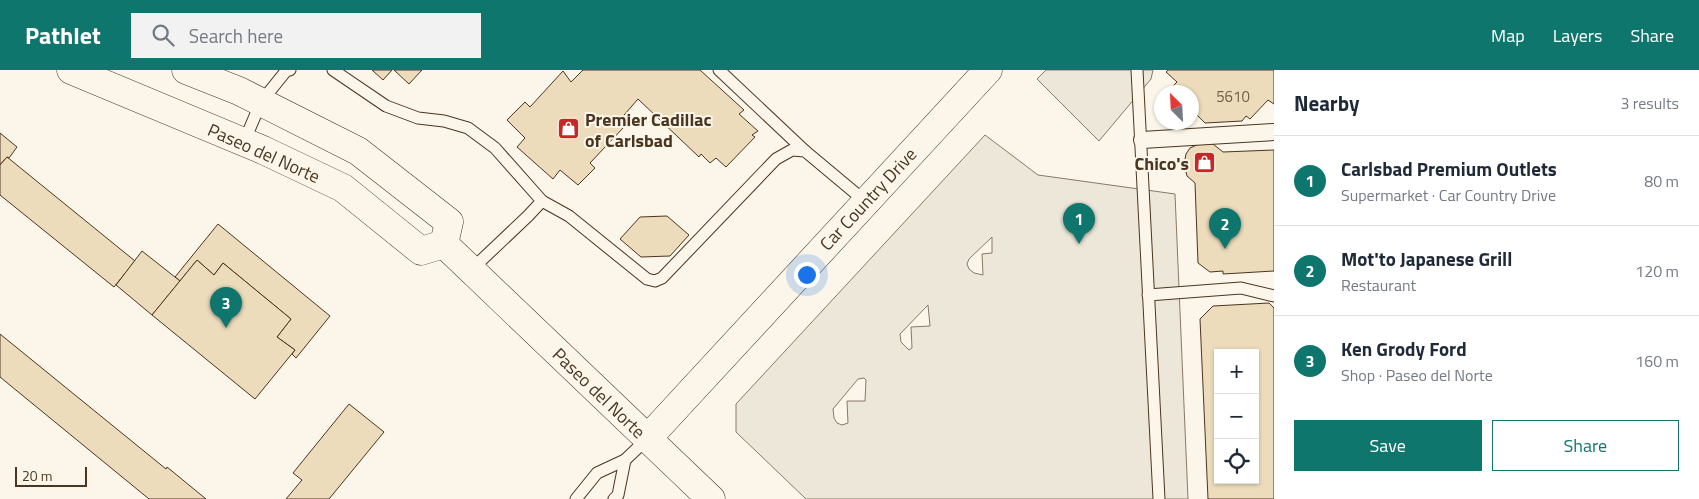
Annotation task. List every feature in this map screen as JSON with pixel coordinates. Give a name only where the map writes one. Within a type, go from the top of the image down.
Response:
[{"type":"main road","name":"Paseo del Norte","points":[[70,70],[244,142],[343,188],[421,251],[444,244],[711,499]]},
{"type":"main road","points":[[186,70],[261,102],[358,151],[449,222],[444,244]]},
{"type":"main road","name":"Car Country Drive","points":[[647,439],[988,70]]},
{"type":"street","points":[[1142,140],[1274,132]]},
{"type":"lane","points":[[244,142],[261,102],[288,70]]},
{"type":"lane","points":[[333,70],[386,106],[418,118],[444,121],[468,128],[495,148],[542,201],[569,216],[647,279],[655,282],[662,278],[776,160],[792,150],[806,151]]},
{"type":"lane","points":[[719,70],[806,151],[866,202]]},
{"type":"lane","points":[[1137,70],[1159,499]]},
{"type":"lane","points":[[471,270],[542,201]]},
{"type":"lane","points":[[1148,296],[1241,288],[1274,296]]},
{"type":"lane","points":[[576,499],[597,473],[625,460],[647,439]]},
{"type":"lane","points":[[614,499],[618,495],[625,460]]},
{"type":"shaded area","points":[[1046,70],[1153,70],[1151,79],[1099,141],[1037,79]]},
{"type":"shaded area","points":[[985,135],[1038,175],[1175,194],[1188,499],[806,499],[736,432],[736,404]],"holes":[[[992,237],[992,253],[982,254],[983,275],[974,273],[967,264],[969,259]],[[928,305],[930,326],[911,327],[912,348],[909,350],[901,342],[900,334]],[[864,378],[866,380],[865,401],[847,401],[848,423],[842,425],[837,423],[834,418],[833,409],[858,379]]]},
{"type":"building","points":[[372,70],[392,70],[383,80]]},
{"type":"building","points":[[394,70],[422,70],[409,84]]},
{"type":"building","name":"Premier Cadillac of Carlsbad","points":[[583,70],[700,70],[744,110],[739,114],[758,131],[752,135],[755,137],[726,167],[716,158],[710,163],[701,154],[699,157],[638,99],[618,122],[624,127],[590,163],[595,168],[578,185],[560,170],[553,179],[517,147],[525,138],[507,120],[525,102],[530,107],[563,71],[571,82]]},
{"type":"building","points":[[1168,70],[1274,70],[1274,104],[1268,100],[1250,119],[1246,116],[1242,121],[1205,123],[1199,117],[1199,85],[1174,85],[1177,82],[1166,72]]},
{"type":"building","points":[[0,133],[17,147],[9,158],[7,157],[0,165]]},
{"type":"building","points":[[1201,143],[1213,144],[1223,152],[1274,150],[1274,271],[1223,274],[1223,271],[1210,272],[1198,263],[1195,183],[1187,176],[1184,164],[1186,154],[1190,148]]},
{"type":"building","points":[[7,157],[135,261],[114,287],[0,195],[0,165]]},
{"type":"building","points":[[667,216],[689,235],[670,256],[641,257],[620,239],[640,217]]},
{"type":"building","points":[[218,224],[330,316],[296,358],[292,354],[295,350],[277,337],[291,319],[223,263],[214,275],[197,260],[180,281],[175,277]]},
{"type":"building","points":[[142,251],[180,281],[152,315],[116,285]]},
{"type":"building","points":[[197,260],[214,275],[223,263],[291,319],[277,337],[295,350],[255,399],[152,315]]},
{"type":"building","points":[[1269,303],[1274,308],[1274,499],[1208,499],[1200,319],[1213,306]]},
{"type":"building","points":[[0,334],[166,469],[167,467],[206,499],[149,499],[0,377]]},
{"type":"building","points":[[349,404],[384,432],[329,499],[286,499],[302,480],[293,473]]},
{"type":"place","name":"Premier Cadillac of Carlsbad","points":[[569,129]]},
{"type":"place","name":"Chico's","points":[[1205,163]]},
{"type":"place","name":"Carlsbad Premium Outlets","points":[[1079,244]]},
{"type":"place","name":"Mot'to Japanese Grill","points":[[1225,249]]},
{"type":"place","name":"Ken Grody Ford","points":[[226,328]]}]
